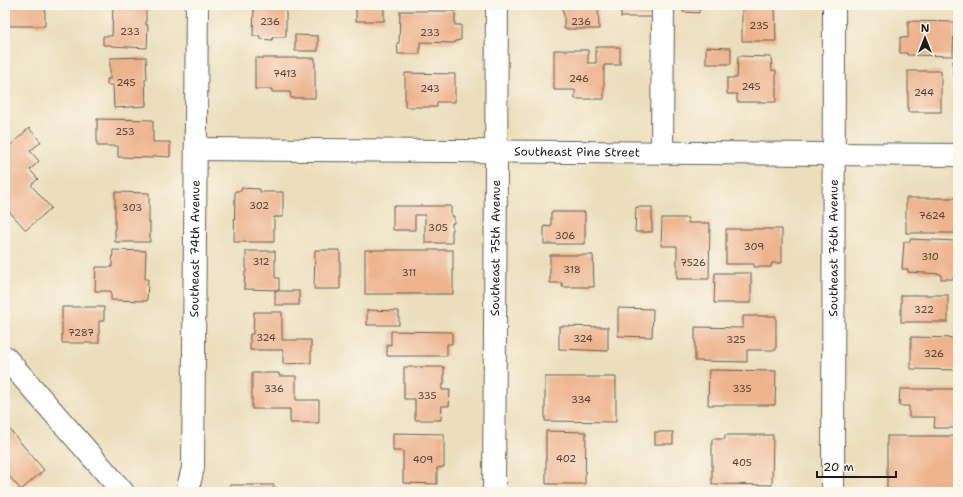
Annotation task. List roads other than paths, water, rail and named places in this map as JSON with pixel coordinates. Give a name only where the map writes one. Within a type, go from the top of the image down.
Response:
[{"type":"street","name":"Southeast 74th Avenue","points":[[187,492],[193,468],[198,5]]},
{"type":"street","name":"Southeast 75th Avenue","points":[[494,492],[498,5]]},
{"type":"street","points":[[662,152],[663,5]]},
{"type":"street","name":"Southeast 76th Avenue","points":[[833,492],[834,5]]},
{"type":"street","name":"Southeast Pine Street","points":[[197,149],[958,155]]},
{"type":"street","points":[[5,357],[123,492]]}]
